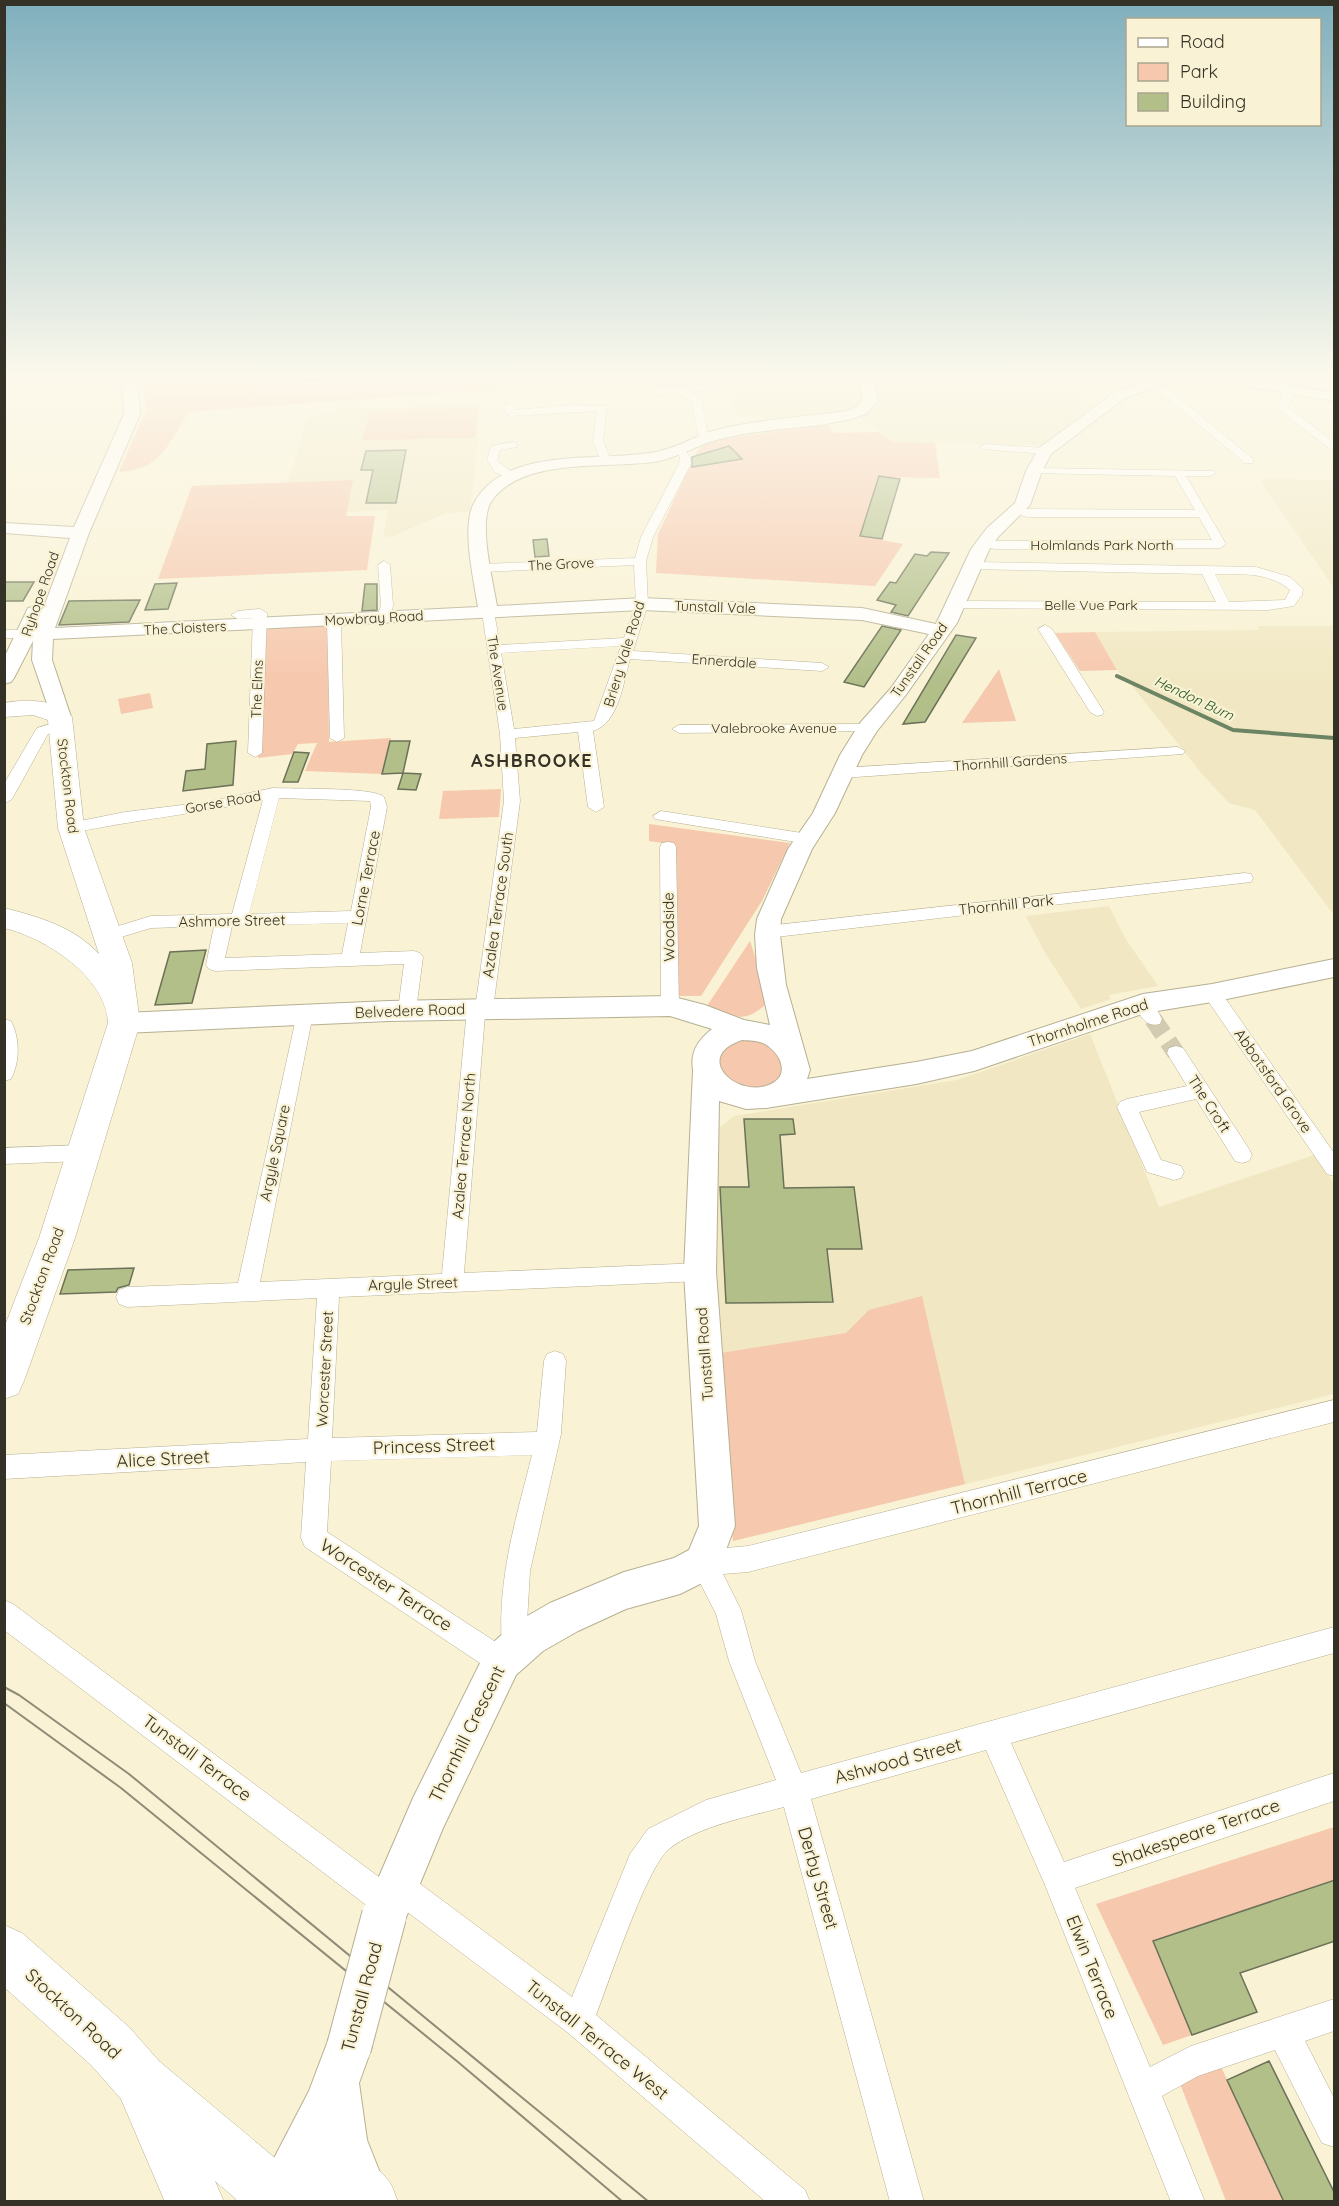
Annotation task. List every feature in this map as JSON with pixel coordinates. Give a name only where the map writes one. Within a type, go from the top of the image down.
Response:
[{"type":"highway","points":[[4,710],[33,708],[49,711],[61,721]]},
{"type":"highway","name":"Stockton Road","points":[[4,1381],[57,1238],[124,1015],[120,977],[71,828],[61,721]]},
{"type":"highway","points":[[48,931],[78,914],[93,894]]},
{"type":"highway","points":[[4,918],[48,931],[75,947],[96,966],[124,1015]]},
{"type":"highway","name":"Stockton Road","points":[[4,1339],[62,1196],[79,1161]]},
{"type":"highway","name":"Stockton Road","points":[[4,1951],[110,2046],[140,2080],[274,2193]]},
{"type":"highway","name":"Stockton Road","points":[[140,2080],[195,2202]]},
{"type":"highway","points":[[274,2193],[301,2180],[319,2177],[336,2180],[351,2187],[367,2200]]},
{"type":"street","name":"Ryhope Road","points":[[47,678],[36,640],[39,602],[61,532],[88,478]]},
{"type":"street","name":"Ryhope Road","points":[[5,678],[36,640],[104,478]]},
{"type":"street","points":[[488,612],[478,527],[479,509],[488,494],[512,478]]},
{"type":"street","points":[[640,561],[647,537],[678,478]]},
{"type":"street","name":"Tunstall Road","points":[[793,1054],[776,989],[767,932],[774,904],[800,849],[808,839],[868,728],[898,692],[941,631],[985,543],[1017,511],[1028,494],[1032,478]]},
{"type":"street","points":[[1181,478],[1202,514]]},
{"type":"street","points":[[1017,511],[1202,514]]},
{"type":"street","name":"Holmlands Park North","points":[[985,543],[995,546],[1220,544],[1202,514]]},
{"type":"street","points":[[4,528],[80,532]]},
{"type":"street","name":"The Grove","points":[[483,568],[640,561]]},
{"type":"street","name":"Briery Vale Road","points":[[585,728],[599,724],[604,718],[628,648],[642,604],[640,561]]},
{"type":"street","points":[[384,565],[387,605],[384,618]]},
{"type":"street","points":[[973,566],[1206,569],[1225,606]]},
{"type":"street","name":"Belle Vue Park","points":[[956,604],[1269,606],[1289,603],[1296,595],[1297,589],[1286,580],[1256,571],[1206,569]]},
{"type":"street","name":"Tunstall Vale","points":[[488,612],[642,604],[862,614],[941,631]]},
{"type":"street","name":"Mowbray Road","points":[[260,624],[488,612]]},
{"type":"street","name":"The Avenue","points":[[488,612],[507,734],[512,801]]},
{"type":"street","name":"The Cloisters","points":[[36,640],[57,640],[76,633],[260,624],[261,613],[238,615]]},
{"type":"street","points":[[334,621],[337,738]]},
{"type":"street","name":"The Elms","points":[[255,753],[260,624]]},
{"type":"street","points":[[1045,629],[1097,712]]},
{"type":"street","points":[[4,634],[36,640]]},
{"type":"street","name":"Ennerdale","points":[[494,650],[628,648],[822,667]]},
{"type":"street","name":"Stockton Road","points":[[47,678],[61,721]]},
{"type":"street","points":[[4,798],[42,731],[61,721]]},
{"type":"street","points":[[507,734],[585,728],[596,807]]},
{"type":"street","name":"Valebrooke Avenue","points":[[680,729],[868,728]]},
{"type":"street","name":"Thornhill Gardens","points":[[842,773],[1178,751]]},
{"type":"street","points":[[273,793],[232,921],[215,965],[414,957],[407,1010]]},
{"type":"street","name":"Gorse Road","points":[[71,828],[124,817],[207,807],[273,793],[376,797]]},
{"type":"street","name":"Lorne Terrace","points":[[350,959],[379,807],[376,797]]},
{"type":"street","name":"Azalea Terrace South","points":[[480,1009],[512,801]]},
{"type":"street","points":[[661,816],[808,839]]},
{"type":"street","name":"Woodside","points":[[668,847],[683,1009]]},
{"type":"street","name":"Thornhill Park","points":[[767,932],[1245,878]]},
{"type":"street","name":"Ashmore Street","points":[[108,935],[151,922],[358,918]]},
{"type":"street","name":"Thornholme Road","points":[[761,1098],[916,1073],[974,1061],[1212,993],[1332,973]]},
{"type":"street","points":[[748,1030],[768,1012],[776,989]]},
{"type":"street","name":"Abbotsford Grove","points":[[1212,993],[1335,1168]]},
{"type":"street","name":"Belvedere Road","points":[[124,1015],[304,1014],[480,1009],[683,1009],[748,1030]]},
{"type":"street","name":"Azalea Terrace North","points":[[452,1282],[480,1009]]},
{"type":"street","points":[[683,1009],[709,1027],[708,1059],[716,1086],[724,1092],[733,1096],[761,1098],[788,1085],[795,1073],[793,1054],[775,1036],[748,1030],[726,1034],[708,1059]]},
{"type":"street","name":"Argyle Square","points":[[247,1292],[304,1014]]},
{"type":"street","points":[[4,1026],[8,1033],[8,1054],[4,1074]]},
{"type":"street","name":"The Croft","points":[[1176,1053],[1242,1155]]},
{"type":"street","name":"Thornholme Road","points":[[793,1054],[810,1076],[826,1082],[844,1084]]},
{"type":"street","name":"Tunstall Road","points":[[703,1563],[717,1526],[699,1272],[708,1059]]},
{"type":"street","points":[[1174,1172],[1154,1166],[1127,1107],[1200,1090]]},
{"type":"street","name":"Tunstall Road","points":[[703,1141],[709,1123],[716,1115],[729,1106],[761,1098]]},
{"type":"street","points":[[4,1156],[79,1161]]},
{"type":"street","name":"Argyle Street","points":[[127,1297],[699,1272]]},
{"type":"street","name":"Worcester Street","points":[[321,1450],[329,1288]]},
{"type":"street","points":[[509,1654],[521,1548],[552,1416],[555,1361]]},
{"type":"street","name":"Thornhill Terrace","points":[[703,1563],[748,1559],[1335,1411]]},
{"type":"street","name":"Princess Street","points":[[321,1450],[547,1443]]},
{"type":"street","name":"Alice Street","points":[[4,1467],[321,1450]]},
{"type":"street","name":"Worcester Terrace","points":[[321,1450],[314,1538],[509,1654]]},
{"type":"street","name":"Thornhill Crescent","points":[[390,1901],[509,1654],[529,1637],[564,1617],[624,1592],[680,1575],[703,1563]]},
{"type":"street","name":"Derby Street","points":[[703,1563],[728,1610],[742,1662],[794,1790],[907,2202]]},
{"type":"street","name":"Tunstall Terrace","points":[[4,1613],[390,1901]]},
{"type":"street","name":"Ashwood Street","points":[[578,2021],[640,1864],[658,1839],[706,1814],[1335,1640]]},
{"type":"street","name":"Elwin Terrace","points":[[993,1735],[1057,1880],[1188,2202]]},
{"type":"street","name":"Shakespeare Terrace","points":[[1057,1880],[1335,1786]]},
{"type":"street","name":"Tunstall Road","points":[[274,2193],[316,2129],[344,2062],[390,1901]]},
{"type":"street","name":"Tunstall Terrace West","points":[[390,1901],[578,2021],[793,2202]]},
{"type":"street","points":[[1141,2090],[1191,2062],[1335,2015]]},
{"type":"street","points":[[1284,2032],[1335,2131]]},
{"type":"street","name":"Tunstall Road","points":[[344,2062],[339,2116],[345,2152],[367,2200]]},
{"type":"shaded area","points":[[289,478],[474,478],[470,512],[446,513],[393,536],[383,537],[388,510],[347,512],[352,480],[288,482]]},
{"type":"shaded area","points":[[1261,479],[1334,480],[1334,588],[1263,485]]},
{"type":"shaded area","points":[[1257,626],[1334,626],[1334,915],[1255,810],[1229,803],[1202,774],[1117,670],[1095,632],[1259,630]]},
{"type":"shaded area","points":[[1109,906],[1125,938],[1158,986],[1109,995],[1111,999],[1081,1009],[1044,951],[1026,916]]},
{"type":"shaded area","points":[[1090,1034],[1159,1207],[1314,1155],[1334,1183],[1334,1394],[733,1541],[716,1273],[718,1129],[734,1116],[957,1080]]},
{"type":"green space","points":[[684,478],[879,478],[860,536],[903,544],[875,586],[656,573],[658,534]]},
{"type":"green space","points":[[353,480],[346,516],[375,516],[367,570],[158,579],[192,486]]},
{"type":"green space","points":[[328,625],[329,742],[391,738],[382,774],[305,771],[317,743],[298,744],[292,754],[258,758],[265,628]]},
{"type":"green space","points":[[1095,632],[1117,670],[1080,671],[1055,633]]},
{"type":"green space","points":[[999,669],[1016,721],[962,723]]},
{"type":"green space","points":[[150,693],[153,708],[121,714],[118,699]]},
{"type":"green space","points":[[501,789],[499,817],[439,819],[443,791]]},
{"type":"green space","points":[[649,824],[790,843],[762,901],[701,996],[675,996],[676,845],[649,841]]},
{"type":"green space","points":[[750,941],[762,981],[764,1006],[742,1017],[707,1006]]},
{"type":"green space","points":[[741,1037],[765,1040],[785,1063],[779,1080],[761,1090],[728,1086],[714,1055]]},
{"type":"green space","points":[[922,1296],[965,1484],[733,1541],[721,1353],[846,1333],[869,1310]]},
{"type":"green space","points":[[1334,1827],[1334,1880],[1153,1941],[1192,2035],[1163,2045],[1096,1904]]},
{"type":"green space","points":[[1215,2054],[1284,2201],[1226,2201],[1175,2071]]},
{"type":"building","points":[[371,478],[401,478],[396,503],[366,503]]},
{"type":"building","points":[[878,478],[900,479],[882,539],[860,536]]},
{"type":"building","points":[[547,539],[549,556],[535,557],[533,540]]},
{"type":"building","points":[[931,552],[949,553],[908,616],[891,612],[896,605],[877,600],[890,582],[896,583],[915,554],[927,556]]},
{"type":"building","points":[[4,582],[34,582],[23,601],[4,601]]},
{"type":"building","points":[[177,583],[168,609],[145,610],[155,584]]},
{"type":"building","points":[[365,584],[377,584],[377,610],[362,611]]},
{"type":"building","points":[[140,600],[129,622],[59,625],[69,601]]},
{"type":"building","points":[[882,626],[901,630],[864,687],[844,682]]},
{"type":"building","points":[[956,635],[976,638],[925,722],[903,724]]},
{"type":"building","points":[[236,741],[233,785],[183,791],[186,771],[205,769],[207,744]]},
{"type":"building","points":[[390,741],[410,741],[403,773],[382,774]]},
{"type":"building","points":[[294,752],[309,753],[298,782],[283,782]]},
{"type":"building","points":[[403,773],[421,774],[416,790],[398,789]]},
{"type":"building","points":[[206,950],[192,1003],[155,1005],[170,952]]},
{"type":"building","points":[[744,1119],[793,1119],[795,1134],[780,1135],[784,1188],[854,1187],[862,1249],[827,1249],[833,1302],[726,1303],[720,1187],[749,1187]]},
{"type":"building","points":[[134,1268],[129,1285],[118,1288],[116,1292],[60,1294],[68,1270]]},
{"type":"building","points":[[1335,1880],[1335,1941],[1240,1973],[1257,2012],[1192,2035],[1153,1941]]},
{"type":"building","points":[[1269,2061],[1335,2194],[1335,2202],[1284,2202],[1227,2080]]},
{"type":"waterway","name":"Hendon Burn","points":[[1117,676],[1233,730],[1334,738]]},
{"type":"tunnel","points":[[1153,1019],[1176,1053]]},
{"type":"tram line","points":[[4,1687],[19,1695],[129,1774],[649,2202]]},
{"type":"tram line","points":[[4,1703],[121,1788],[458,2062],[623,2202]]},
{"type":"district","name":"ASHBROOKE","points":[[532,761]]}]
